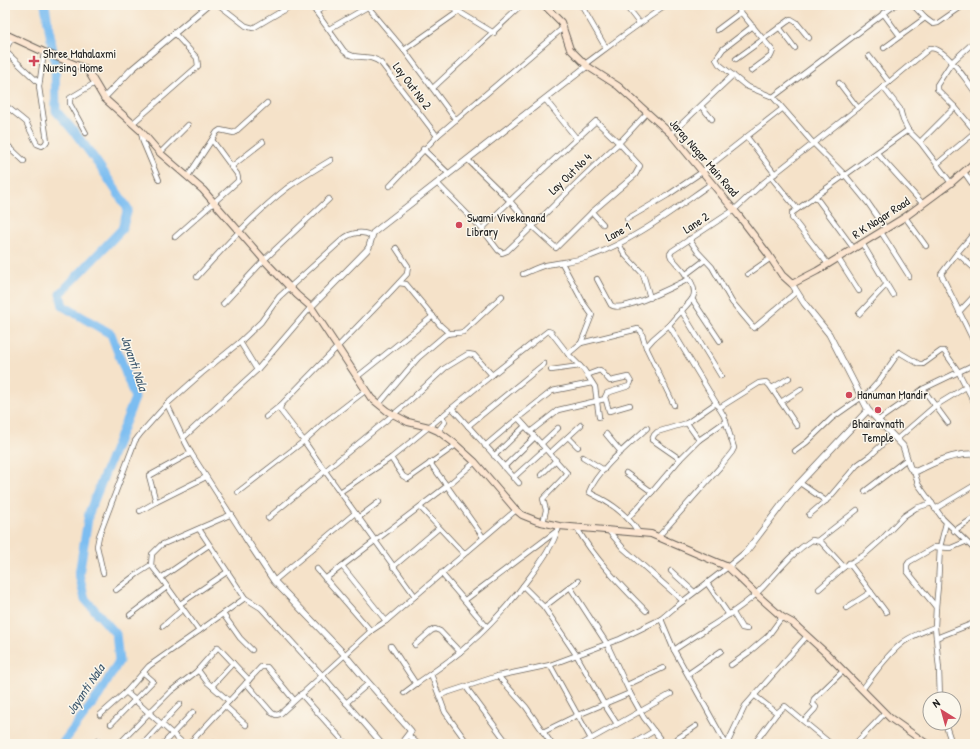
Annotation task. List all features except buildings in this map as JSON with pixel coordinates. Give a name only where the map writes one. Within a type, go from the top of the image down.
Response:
[{"type":"main road","name":"Jarag Nagar Main Road","points":[[549,6],[564,27],[570,49],[586,65],[618,86],[671,134],[734,210],[771,258],[782,275],[792,284]]},
{"type":"main road","points":[[5,34],[88,71],[104,98],[133,123],[160,153],[188,176],[214,201],[264,260],[311,307],[338,346],[365,391],[387,411],[408,422],[429,427],[438,431],[475,462],[516,510],[522,514],[558,528],[590,528],[659,536],[728,567],[782,617],[793,623],[808,636],[890,718],[927,744]]},
{"type":"main road","name":"R K Nagar Road","points":[[792,284],[854,249],[905,217],[975,162]]},
{"type":"street","points":[[104,98],[132,69],[208,5]]},
{"type":"street","points":[[219,5],[246,26],[253,28],[292,5]]},
{"type":"street","points":[[277,5],[284,10]]},
{"type":"street","name":"Lay Out No 2","points":[[311,5],[330,29],[344,51],[349,55],[375,58],[381,63],[437,136]]},
{"type":"street","points":[[316,12],[328,5]]},
{"type":"street","points":[[448,5],[494,33]]},
{"type":"street","points":[[433,88],[494,33],[522,5]]},
{"type":"street","points":[[581,5],[606,48]]},
{"type":"street","points":[[625,5],[639,23]]},
{"type":"street","points":[[183,438],[257,370],[311,307],[367,250],[372,234],[384,223],[468,160],[606,48],[639,23],[667,5]]},
{"type":"street","points":[[735,5],[764,39],[773,53],[751,71]]},
{"type":"street","points":[[773,97],[895,5]]},
{"type":"street","points":[[913,5],[933,24],[964,5]]},
{"type":"street","points":[[330,29],[369,6],[456,120]]},
{"type":"street","points":[[404,50],[458,12]]},
{"type":"street","points":[[717,30],[741,12]]},
{"type":"street","points":[[883,13],[900,36]]},
{"type":"street","points":[[884,48],[925,18]]},
{"type":"street","points":[[736,59],[791,19],[794,20],[809,38]]},
{"type":"street","points":[[753,26],[723,49],[717,56],[716,62],[746,86],[773,97],[813,143],[845,175],[868,203],[909,276]]},
{"type":"street","points":[[390,186],[423,149],[437,136],[564,27]]},
{"type":"street","points":[[779,27],[795,48]]},
{"type":"street","points":[[133,123],[198,66],[197,58],[174,33]]},
{"type":"street","points":[[12,38],[5,50],[39,83]]},
{"type":"street","points":[[937,164],[975,131],[936,87],[952,62],[975,41]]},
{"type":"street","name":"Lane 2","points":[[687,277],[671,257],[670,254],[672,251],[734,210],[773,176],[930,48],[938,49],[952,62],[975,92]]},
{"type":"street","points":[[5,105],[26,122],[37,144],[42,146],[45,144],[46,141],[39,83],[44,52]]},
{"type":"street","points":[[869,56],[889,82]]},
{"type":"street","points":[[671,134],[733,75]]},
{"type":"street","points":[[86,133],[70,104],[70,98],[94,83]]},
{"type":"street","points":[[839,83],[858,108]]},
{"type":"street","points":[[883,87],[900,109],[908,130],[920,142],[950,183]]},
{"type":"street","points":[[545,99],[577,139]]},
{"type":"street","points":[[188,176],[220,130],[234,133],[267,103]]},
{"type":"street","points":[[701,106],[712,119]]},
{"type":"street","points":[[920,142],[955,107]]},
{"type":"street","points":[[627,219],[668,195],[702,172],[782,109]]},
{"type":"street","name":"Lay Out No 4","points":[[437,183],[482,228],[498,250],[502,253],[507,251],[533,227],[619,143],[647,113]]},
{"type":"street","points":[[468,160],[509,200],[533,227],[556,248],[592,212],[635,175],[640,166],[596,120],[531,182],[509,200],[482,228]]},
{"type":"street","points":[[160,153],[188,125]]},
{"type":"street","points":[[828,264],[792,218],[792,213],[908,130]]},
{"type":"street","points":[[141,131],[143,142],[159,180]]},
{"type":"street","points":[[746,137],[797,209]]},
{"type":"street","points":[[175,237],[238,181],[238,178],[212,140]]},
{"type":"street","points":[[5,142],[24,161]]},
{"type":"street","points":[[231,167],[264,142]]},
{"type":"street","points":[[423,149],[449,174]]},
{"type":"street","points":[[877,153],[923,204]]},
{"type":"street","points":[[197,277],[239,232],[274,199],[288,187],[331,160]]},
{"type":"street","points":[[964,172],[975,188]]},
{"type":"street","name":"Lane 1","points":[[523,274],[547,265],[591,256],[619,244],[655,223],[712,183]]},
{"type":"street","points":[[815,196],[854,249]]},
{"type":"street","points":[[223,304],[264,260],[329,199]]},
{"type":"street","points":[[592,212],[603,224]]},
{"type":"street","points":[[905,217],[926,246]]},
{"type":"street","points":[[975,232],[942,271],[942,274],[975,344]]},
{"type":"street","points":[[103,573],[97,546],[99,536],[135,441],[141,433],[167,404],[240,342],[261,322],[290,286],[346,236],[360,233],[372,234]]},
{"type":"street","points":[[689,239],[698,252],[712,267],[732,302],[754,328],[796,292]]},
{"type":"street","points":[[862,243],[893,295]]},
{"type":"street","points":[[619,244],[625,255],[643,274],[650,298]]},
{"type":"street","points":[[266,416],[281,405],[407,274],[408,266],[396,248]]},
{"type":"street","points":[[957,253],[975,269]]},
{"type":"street","points":[[748,274],[771,258]]},
{"type":"street","points":[[838,258],[859,290]]},
{"type":"street","points":[[597,278],[611,305],[613,307],[619,307],[650,298],[687,277],[705,260]]},
{"type":"street","points":[[562,263],[584,304],[592,315],[581,343]]},
{"type":"street","points":[[646,347],[669,325],[692,299],[694,290],[687,277]]},
{"type":"street","points":[[401,281],[406,284],[449,333]]},
{"type":"street","points":[[792,284],[796,292],[829,334],[868,410],[877,421],[897,439],[906,452],[910,468],[914,471],[918,484],[946,524],[975,550]]},
{"type":"street","points":[[859,314],[887,284]]},
{"type":"street","points":[[378,404],[418,358],[449,333],[463,332],[502,296]]},
{"type":"street","points":[[960,312],[975,296]]},
{"type":"street","points":[[692,299],[720,341]]},
{"type":"street","points":[[681,310],[721,376]]},
{"type":"street","points":[[357,377],[433,316]]},
{"type":"street","points":[[659,536],[734,448],[726,421],[709,390],[669,325]]},
{"type":"street","points":[[569,353],[581,343],[638,329],[641,331],[646,347],[674,405]]},
{"type":"street","points":[[340,492],[390,458],[548,331],[580,366],[591,373]]},
{"type":"street","points":[[240,342],[257,370]]},
{"type":"street","points":[[795,451],[807,442],[832,418],[869,392],[879,381],[899,352],[919,364],[923,364],[941,351],[944,351],[958,371],[975,404]]},
{"type":"street","points":[[268,518],[394,414],[445,368],[468,354],[474,355],[492,375]]},
{"type":"street","points":[[468,426],[544,364]]},
{"type":"street","points":[[877,421],[922,389],[975,364]]},
{"type":"street","points":[[552,370],[580,366]]},
{"type":"street","points":[[591,373],[600,370],[606,379],[610,381],[627,377],[631,382],[629,386],[605,395],[601,400],[599,417]]},
{"type":"street","points":[[591,373],[592,383],[609,411],[630,405]]},
{"type":"street","points":[[772,388],[789,378]]},
{"type":"street","points":[[485,446],[552,391],[592,383]]},
{"type":"street","points":[[719,408],[759,383],[767,383],[772,388],[797,426]]},
{"type":"street","points":[[897,439],[935,406],[966,387]]},
{"type":"street","points":[[781,402],[801,389]]},
{"type":"street","points":[[922,389],[948,423]]},
{"type":"street","points":[[238,492],[365,391]]},
{"type":"street","points":[[530,432],[558,410],[601,400]]},
{"type":"street","points":[[680,459],[654,441],[652,437],[657,432],[687,423],[716,403]]},
{"type":"street","points":[[167,404],[191,453],[232,514],[245,537],[274,581],[345,655],[411,731],[401,744]]},
{"type":"street","points":[[281,405],[280,410],[304,441],[356,516],[415,596]]},
{"type":"street","points":[[452,408],[518,483]]},
{"type":"street","points":[[440,695],[498,676],[550,665],[577,656],[661,619],[746,552],[792,491],[868,410]]},
{"type":"street","points":[[438,431],[445,422],[442,416]]},
{"type":"street","points":[[518,418],[567,473],[543,499],[546,510],[543,523]]},
{"type":"street","points":[[628,518],[680,459],[699,440],[726,421]]},
{"type":"street","points":[[687,423],[699,440]]},
{"type":"street","points":[[550,453],[581,425]]},
{"type":"street","points":[[494,456],[525,426]]},
{"type":"street","points":[[541,444],[558,428]]},
{"type":"street","points":[[639,533],[628,518],[589,492],[604,470],[647,428]]},
{"type":"street","points":[[606,434],[621,452]]},
{"type":"street","points":[[809,514],[826,501],[858,465],[892,435]]},
{"type":"street","points":[[504,468],[535,437]]},
{"type":"street","points":[[568,437],[578,448]]},
{"type":"street","points":[[390,458],[403,476],[408,479],[456,445]]},
{"type":"street","points":[[513,478],[545,448]]},
{"type":"street","points":[[156,502],[149,476],[191,453]]},
{"type":"street","points":[[914,471],[958,455],[975,454]]},
{"type":"street","points":[[583,457],[604,470]]},
{"type":"street","points":[[865,491],[907,459]]},
{"type":"street","points":[[541,475],[556,460]]},
{"type":"street","points":[[325,579],[447,486],[475,462]]},
{"type":"street","points":[[430,463],[483,537]]},
{"type":"street","points":[[626,473],[652,492]]},
{"type":"street","points":[[140,511],[206,477]]},
{"type":"street","points":[[800,483],[826,501]]},
{"type":"street","points":[[936,509],[975,485]]},
{"type":"street","points":[[274,581],[356,516],[379,502]]},
{"type":"street","points":[[819,589],[849,563],[864,555],[904,516],[916,508],[932,502]]},
{"type":"street","points":[[420,507],[464,554]]},
{"type":"street","points":[[119,744],[171,691],[182,684],[198,670],[218,647],[234,663],[272,713],[276,715],[280,714],[371,631],[415,596],[516,510]]},
{"type":"street","points":[[817,541],[857,510]]},
{"type":"street","points":[[199,631],[151,566],[152,554],[161,545],[199,530],[232,514]]},
{"type":"street","points":[[954,531],[975,517]]},
{"type":"street","points":[[940,691],[935,627],[940,547],[946,524]]},
{"type":"street","points":[[393,567],[440,528]]},
{"type":"street","points":[[404,693],[460,652],[506,608],[547,553],[555,539],[558,528]]},
{"type":"street","points":[[465,600],[558,528]]},
{"type":"street","points":[[577,528],[598,558],[626,591],[646,611]]},
{"type":"street","points":[[199,530],[246,598],[261,608],[382,744]]},
{"type":"street","points":[[608,530],[623,548],[683,601]]},
{"type":"street","points":[[674,650],[731,614],[756,594],[791,555],[812,540],[821,542],[844,567]]},
{"type":"street","points":[[936,607],[915,582],[906,568],[907,565],[909,562],[934,547],[951,548],[965,542]]},
{"type":"street","points":[[161,578],[209,545]]},
{"type":"street","points":[[849,563],[886,612]]},
{"type":"street","points":[[116,590],[137,574],[151,566]]},
{"type":"street","points":[[342,566],[386,620]]},
{"type":"street","points":[[317,568],[371,631]]},
{"type":"street","points":[[671,571],[694,592]]},
{"type":"street","points":[[180,604],[227,572]]},
{"type":"street","points":[[441,573],[487,627]]},
{"type":"street","points":[[544,607],[578,581]]},
{"type":"street","points":[[708,583],[742,628],[747,629]]},
{"type":"street","points":[[523,586],[544,607],[577,656],[617,724]]},
{"type":"street","points":[[130,615],[167,587]]},
{"type":"street","points":[[570,587],[607,644],[630,693],[640,710],[664,744]]},
{"type":"street","points":[[846,608],[871,592]]},
{"type":"street","points":[[100,715],[126,692],[149,666],[246,598]]},
{"type":"street","points":[[163,626],[183,609]]},
{"type":"street","points":[[223,614],[240,638],[252,650]]},
{"type":"street","points":[[731,665],[768,636],[782,617]]},
{"type":"street","points":[[661,619],[674,650],[727,743]]},
{"type":"street","points":[[936,638],[974,623]]},
{"type":"street","points":[[862,690],[879,667],[902,643],[935,627]]},
{"type":"street","points":[[415,645],[435,629],[440,631],[460,652]]},
{"type":"street","points":[[727,743],[745,706],[808,636]]},
{"type":"street","points":[[391,646],[416,684]]},
{"type":"street","points":[[688,674],[721,651]]},
{"type":"street","points":[[212,686],[234,663]]},
{"type":"street","points":[[550,665],[591,739]]},
{"type":"street","points":[[189,744],[261,667],[266,667],[294,700]]},
{"type":"street","points":[[627,685],[663,668]]},
{"type":"street","points":[[198,670],[212,686],[229,701]]},
{"type":"street","points":[[804,721],[815,708],[813,704],[814,699],[843,671]]},
{"type":"street","points":[[111,724],[153,681],[144,673]]},
{"type":"street","points":[[431,674],[446,712],[468,744]]},
{"type":"street","points":[[498,676],[526,707],[551,743]]},
{"type":"street","points":[[346,702],[368,683]]},
{"type":"street","points":[[466,687],[508,744]]},
{"type":"street","points":[[126,692],[184,744]]},
{"type":"street","points":[[543,732],[630,693]]},
{"type":"street","points":[[301,694],[342,743]]},
{"type":"street","points":[[582,744],[670,694]]},
{"type":"street","points":[[754,695],[777,713]]},
{"type":"street","points":[[142,744],[180,704]]},
{"type":"street","points":[[225,706],[246,725]]},
{"type":"street","points":[[754,744],[777,713],[785,706],[831,744]]},
{"type":"street","points":[[163,744],[193,712]]},
{"type":"street","points":[[855,744],[885,713]]},
{"type":"street","points":[[669,744],[696,726]]},
{"type":"street","points":[[632,744],[654,731]]},
{"type":"street","points":[[947,731],[952,744]]},
{"type":"street","points":[[408,735],[418,744]]},
{"type":"street","points":[[497,744],[504,739]]},
{"type":"street","points":[[727,743],[734,744]]},
{"type":"waterway","name":"Jayanti Nala","points":[[45,5],[55,63],[56,111],[85,146],[128,209],[122,229],[60,294],[63,306],[111,334],[135,398],[89,513],[79,574],[85,599],[116,634],[119,661],[99,695],[62,744]]},
{"type":"place","name":"Shree Mahalaxmi Nursing Home","points":[[34,61]]},
{"type":"place","name":"Swami Vivekanand Library","points":[[459,225]]},
{"type":"place","name":"Hanuman Mandir","points":[[849,395]]},
{"type":"place","name":"Bhairavnath Temple","points":[[878,410]]}]
